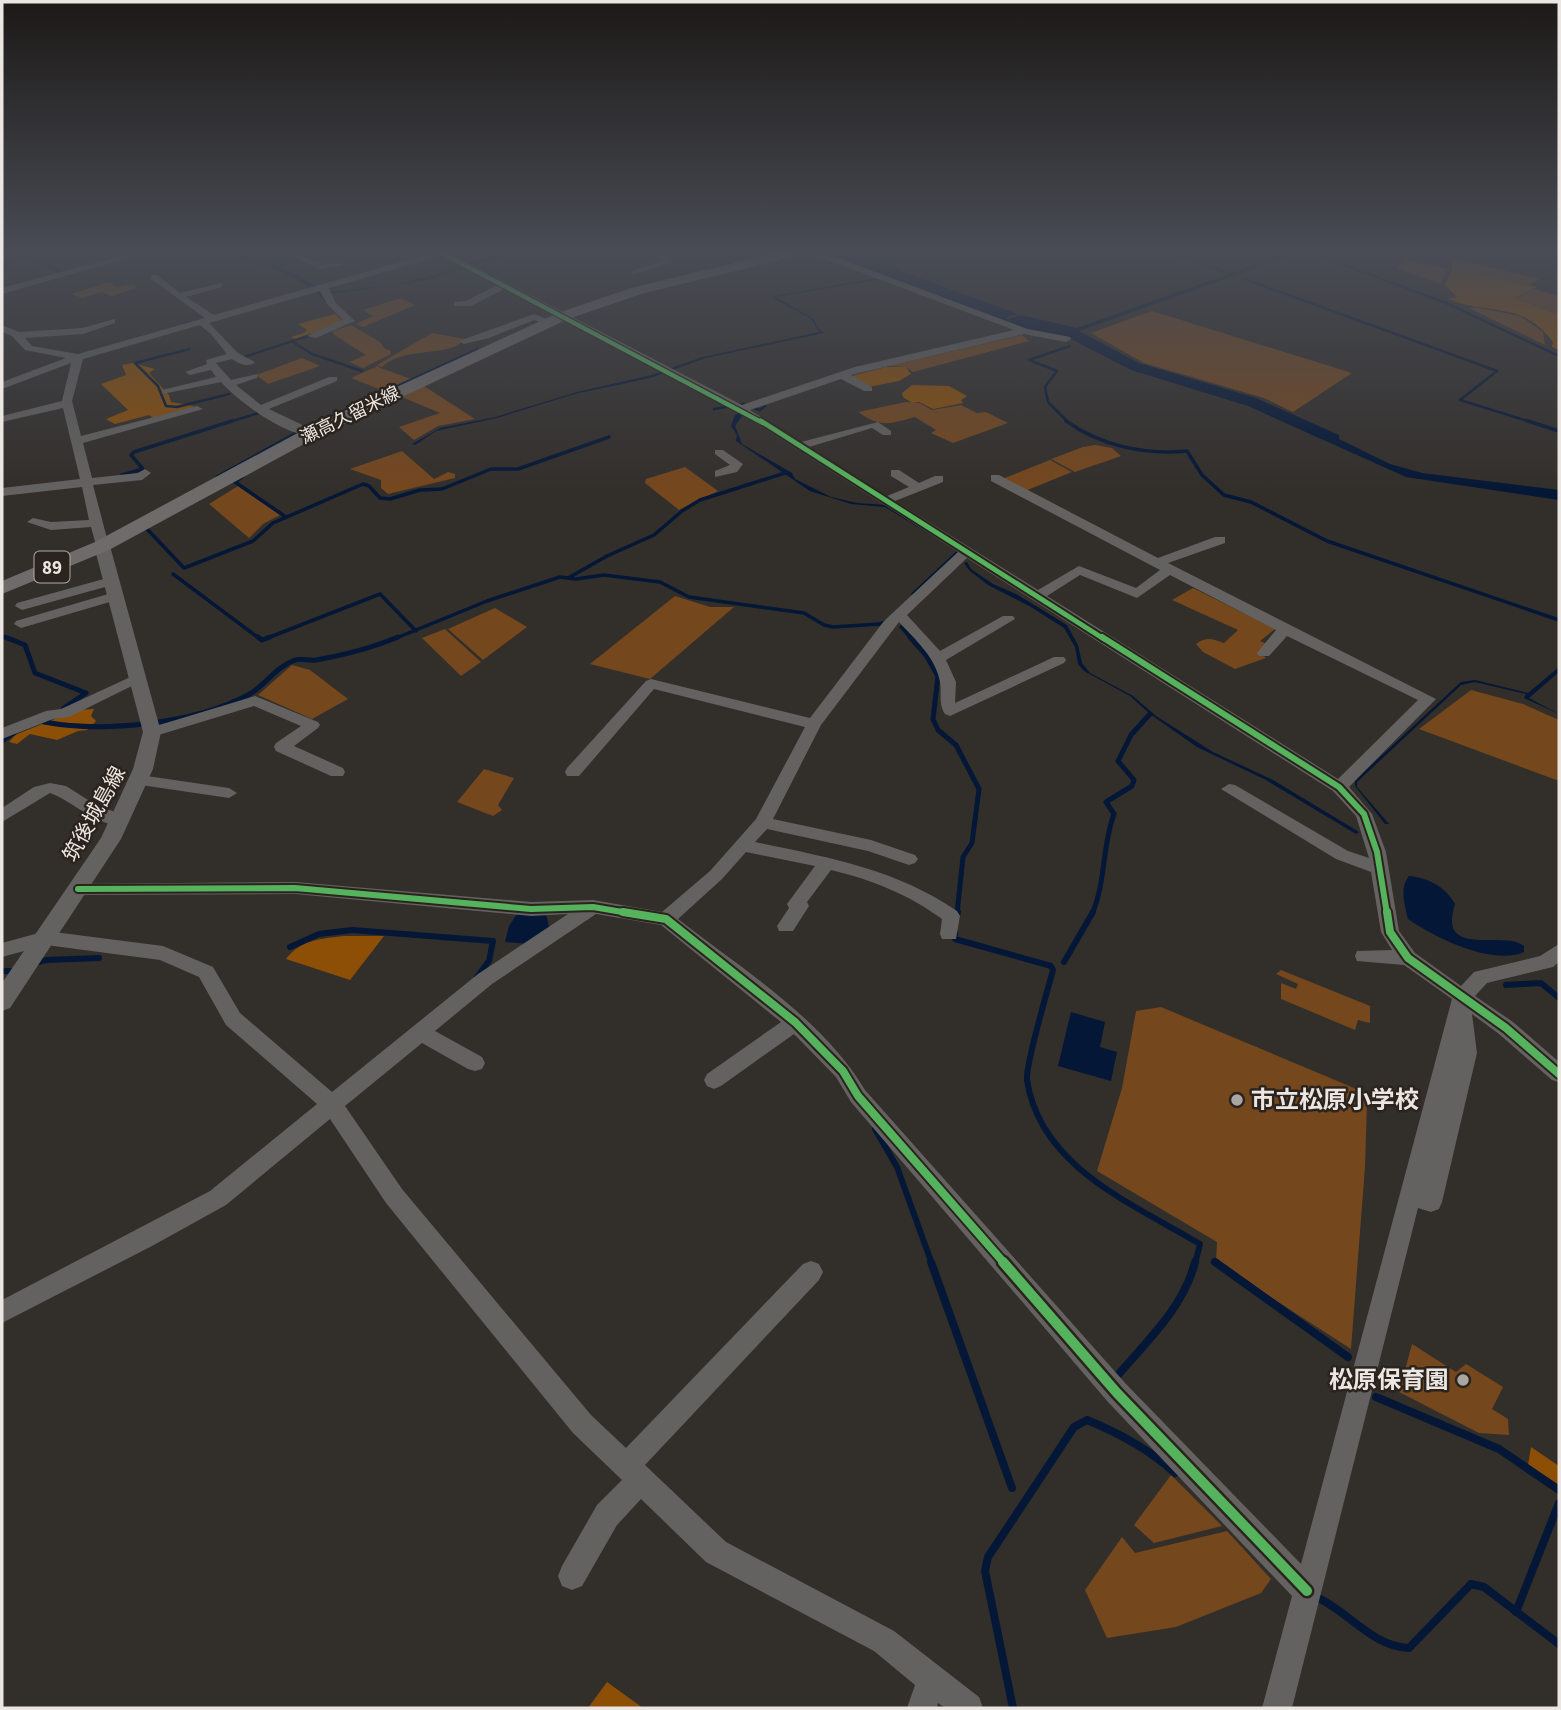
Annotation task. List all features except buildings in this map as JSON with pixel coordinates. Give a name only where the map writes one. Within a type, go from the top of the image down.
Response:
[{"type":"main road","name":"瀬高久留米線","points":[[2,588],[102,546],[311,433],[526,333]]},
{"type":"street","points":[[12,333],[29,348],[78,358]]},
{"type":"street","points":[[17,335],[53,333]]},
{"type":"street","points":[[2,386],[78,358],[168,333]]},
{"type":"street","points":[[216,333],[234,355],[250,362]]},
{"type":"street","points":[[312,336],[320,333]]},
{"type":"street","points":[[464,341],[493,333]]},
{"type":"street","points":[[584,333],[741,409],[1339,787],[1364,814],[1380,868],[1390,932],[1405,954],[1461,1000],[1506,1028],[1559,1074]]},
{"type":"street","points":[[741,409],[864,366],[1016,333]]},
{"type":"street","points":[[1033,333],[1066,339]]},
{"type":"street","points":[[234,355],[210,362],[239,395],[282,422],[311,433]]},
{"type":"street","points":[[78,358],[68,404],[102,546]]},
{"type":"street","points":[[190,372],[213,366]]},
{"type":"street","points":[[842,375],[868,389]]},
{"type":"street","points":[[166,392],[253,376]]},
{"type":"street","points":[[263,408],[333,379]]},
{"type":"street","points":[[2,419],[68,404]]},
{"type":"street","points":[[77,441],[197,409]]},
{"type":"street","points":[[838,419],[854,430]]},
{"type":"street","points":[[801,446],[874,424],[887,433]]},
{"type":"street","points":[[719,452],[737,464],[733,469],[719,474]]},
{"type":"street","points":[[2,492],[142,476],[145,473]]},
{"type":"street","points":[[895,473],[918,487]]},
{"type":"street","points":[[995,478],[1284,629],[1428,699],[1339,787]]},
{"type":"street","points":[[887,500],[939,479]]},
{"type":"street","points":[[33,522],[51,526],[97,523]]},
{"type":"street","points":[[1127,545],[1144,538]]},
{"type":"street","points":[[1037,597],[1079,570],[1137,594],[1163,567],[1220,540]]},
{"type":"street","name":"筑後城島線","points":[[2,1002],[78,889],[136,792],[152,732],[102,546]]},
{"type":"street","points":[[666,919],[716,875],[763,822],[814,724],[889,624],[966,552]]},
{"type":"street","points":[[22,606],[113,588]]},
{"type":"street","points":[[21,624],[113,588]]},
{"type":"street","points":[[900,614],[939,658],[949,682],[946,703],[950,711],[1059,660]]},
{"type":"street","points":[[939,658],[1002,616],[1021,627]]},
{"type":"street","points":[[1264,653],[1284,629]]},
{"type":"street","points":[[2,734],[51,715],[64,714],[137,677]]},
{"type":"street","points":[[573,772],[651,684],[814,724]]},
{"type":"street","points":[[152,732],[255,701],[312,725],[282,747],[337,772]]},
{"type":"street","points":[[140,779],[229,793]]},
{"type":"street","points":[[2,816],[40,791],[50,788],[60,790],[90,809],[120,820]]},
{"type":"street","points":[[1229,789],[1342,855],[1380,868]]},
{"type":"street","points":[[763,822],[871,846],[909,859]]},
{"type":"street","points":[[742,845],[826,864],[904,886],[951,916],[949,934]]},
{"type":"street","points":[[786,926],[800,906],[796,904],[826,864]]},
{"type":"street","points":[[78,889],[295,888],[531,909],[593,907],[666,919],[795,1022],[844,1071],[858,1096],[1111,1386],[1307,1591]]},
{"type":"street","points":[[2,1312],[218,1198],[485,979],[593,907]]},
{"type":"street","points":[[2,950],[46,938],[163,953],[206,972],[233,1019],[332,1104],[394,1196],[582,1424],[716,1552],[884,1641],[968,1708]]},
{"type":"street","points":[[1365,951],[1405,954]]},
{"type":"street","points":[[1280,1707],[1307,1591],[1461,1000],[1481,977],[1546,962],[1559,951]]},
{"type":"street","points":[[714,1080],[795,1022]]},
{"type":"street","points":[[420,1032],[475,1063]]},
{"type":"street","points":[[572,1576],[633,1473],[811,1272]]},
{"type":"street","points":[[922,1708],[932,1679]]},
{"type":"shaded area","points":[[304,333],[316,333],[297,340],[291,337]]},
{"type":"shaded area","points":[[364,333],[380,342],[391,354],[363,368],[349,362],[366,355],[333,334]]},
{"type":"shaded area","points":[[432,333],[466,339],[448,349],[402,356],[382,367],[377,365]]},
{"type":"shaded area","points":[[1091,333],[1222,333],[1352,373],[1293,412],[1264,398],[1144,363]]},
{"type":"shaded area","points":[[1520,333],[1543,333],[1545,345]]},
{"type":"shaded area","points":[[1545,333],[1559,333],[1559,350],[1552,347],[1553,342]]},
{"type":"shaded area","points":[[1022,335],[1029,341],[913,372],[906,367],[888,366]]},
{"type":"shaded area","points":[[302,358],[320,366],[268,384],[256,375]]},
{"type":"shaded area","points":[[133,363],[155,369],[149,373],[169,395],[171,402],[194,406],[156,420],[149,415],[115,424],[106,419],[128,410],[101,384],[126,375],[122,365]]},
{"type":"shaded area","points":[[378,366],[411,379],[384,391],[351,378]]},
{"type":"shaded area","points":[[886,367],[906,367],[911,374],[899,381],[868,387],[848,377]]},
{"type":"shaded area","points":[[912,385],[949,386],[967,396],[961,400],[963,403],[933,409],[919,402],[912,403],[903,397],[902,393]]},
{"type":"shaded area","points":[[424,386],[475,419],[438,426],[414,440],[399,427],[440,413],[402,397]]},
{"type":"shaded area","points":[[906,402],[919,403],[932,410],[961,405],[977,413],[986,412],[1008,423],[953,443],[931,433],[936,430],[915,417],[885,423],[873,421],[858,412]]},
{"type":"shaded area","points":[[1095,445],[1112,448],[1121,456],[1075,472],[1051,459],[1083,447]]},
{"type":"shaded area","points":[[402,451],[434,479],[448,472],[455,474],[455,478],[388,494],[381,488],[381,480],[350,469]]},
{"type":"shaded area","points":[[1050,460],[1072,472],[1025,491],[1002,479]]},
{"type":"shaded area","points":[[685,467],[718,491],[679,510],[645,483],[646,479]]},
{"type":"shaded area","points":[[238,486],[280,515],[263,524],[249,538],[209,504]]},
{"type":"shaded area","points":[[1193,588],[1275,629],[1260,641],[1269,645],[1260,652],[1266,658],[1235,669],[1203,652],[1196,644],[1200,641],[1210,639],[1224,643],[1238,630],[1172,600]]},
{"type":"shaded area","points":[[675,596],[710,607],[734,607],[650,679],[590,664]]},
{"type":"shaded area","points":[[495,608],[527,627],[483,660],[448,629]]},
{"type":"shaded area","points":[[445,629],[481,662],[461,676],[422,638]]},
{"type":"shaded area","points":[[292,665],[310,670],[348,699],[312,719],[258,695]]},
{"type":"shaded area","points":[[1471,690],[1523,704],[1559,720],[1559,781],[1419,729]]},
{"type":"shaded area","points":[[94,709],[91,716],[96,721],[87,730],[57,740],[30,734],[17,744],[9,742],[15,735],[77,710]]},
{"type":"shaded area","points":[[484,769],[514,778],[498,805],[502,810],[493,816],[457,802]]},
{"type":"shaded area","points":[[344,936],[384,936],[350,980],[286,959],[305,944]]},
{"type":"shaded area","points":[[1281,970],[1370,1006],[1370,1023],[1358,1020],[1355,1030],[1281,999],[1281,983],[1296,989],[1298,984],[1276,974]]},
{"type":"shaded area","points":[[1161,1007],[1354,1088],[1367,1103],[1365,1167],[1351,1349],[1216,1262],[1217,1242],[1097,1171],[1122,1088],[1136,1011]]},
{"type":"shaded area","points":[[1412,1344],[1456,1372],[1466,1364],[1503,1387],[1492,1409],[1508,1419],[1509,1435],[1479,1433],[1399,1392]]},
{"type":"shaded area","points":[[1531,1447],[1559,1466],[1559,1485],[1528,1465]]},
{"type":"shaded area","points":[[1171,1475],[1222,1526],[1154,1543],[1134,1525]]},
{"type":"shaded area","points":[[1227,1531],[1271,1579],[1261,1593],[1176,1627],[1107,1638],[1085,1590],[1122,1537],[1135,1553]]},
{"type":"shaded area","points":[[607,1682],[643,1708],[588,1708]]},
{"type":"water","points":[[824,333],[706,358],[650,378],[575,394],[497,418],[436,431],[415,445],[412,444],[440,428],[495,417],[577,392],[652,375],[702,357]]},
{"type":"water","points":[[1049,333],[1082,333],[1139,363],[1256,398],[1339,435],[1339,439],[1390,464],[1422,473],[1559,490],[1559,500],[1406,477],[1248,406],[1131,370],[1065,336]]},
{"type":"water","points":[[735,415],[743,415],[735,426],[742,444],[792,473],[795,479],[831,497],[857,503],[886,505],[959,552],[885,507],[851,504],[810,491],[736,441],[737,435],[731,426]]},
{"type":"water","points":[[967,562],[971,569],[993,584],[1016,594],[1067,625],[1078,645],[1082,663],[1090,673],[1133,696],[1156,716],[1213,752],[1273,780],[1359,832],[1356,834],[1264,779],[1197,747],[1150,714],[1130,696],[1084,671],[1078,664],[1075,647],[1064,628],[988,585],[969,570],[964,563]]},
{"type":"water","points":[[1559,667],[1559,672],[1529,698],[1559,714],[1524,698],[1526,694],[1475,682],[1461,685],[1357,782],[1357,787],[1389,824],[1385,824],[1355,786],[1355,780],[1461,682],[1475,680],[1528,693]]},
{"type":"water","points":[[1409,876],[1429,881],[1446,892],[1455,904],[1452,921],[1455,932],[1475,940],[1514,942],[1524,946],[1524,952],[1511,955],[1481,953],[1448,941],[1408,919],[1403,891]]},
{"type":"water","points":[[517,914],[546,914],[550,931],[530,944],[505,942],[509,926]]},
{"type":"water","points":[[1071,1012],[1105,1022],[1100,1047],[1117,1052],[1111,1081],[1058,1066]]},
{"type":"waterway","points":[[1392,333],[1497,371],[1460,400],[1534,423]]},
{"type":"waterway","points":[[1510,333],[1559,356]]},
{"type":"waterway","points":[[241,358],[311,335]]},
{"type":"waterway","points":[[293,342],[312,354],[362,371]]},
{"type":"waterway","points":[[1069,423],[1048,402],[1045,387],[1057,371],[1029,360],[1070,346]]},
{"type":"waterway","points":[[190,349],[135,363],[158,386],[166,406],[177,407],[229,394]]},
{"type":"waterway","points":[[317,423],[478,349]]},
{"type":"waterway","points":[[714,409],[743,404],[760,410],[765,406]]},
{"type":"waterway","points":[[226,423],[265,411]]},
{"type":"waterway","points":[[122,475],[143,469],[131,455],[134,452],[232,421]]},
{"type":"waterway","points":[[306,428],[320,421]]},
{"type":"waterway","points":[[1528,421],[1559,431]]},
{"type":"waterway","points":[[1069,423],[1094,437],[1124,447],[1155,452],[1187,451],[1202,475],[1224,495],[1251,502],[1327,541],[1559,620]]},
{"type":"waterway","points":[[217,477],[300,431]]},
{"type":"waterway","points":[[147,529],[184,568],[253,541],[273,523],[363,484],[369,486],[380,498],[390,499],[420,490],[442,489],[491,469],[518,469],[609,437]]},
{"type":"waterway","points":[[570,577],[607,556],[654,535],[682,511],[700,500],[785,473]]},
{"type":"waterway","points":[[242,477],[235,482],[286,517]]},
{"type":"waterway","points":[[913,594],[957,553]]},
{"type":"waterway","points":[[173,574],[260,639]]},
{"type":"waterway","points":[[415,630],[487,601],[560,577],[576,579],[604,575],[660,582],[689,597],[804,613],[824,625],[833,627],[880,624],[887,621]]},
{"type":"waterway","points":[[265,639],[380,594],[415,630]]},
{"type":"waterway","points":[[901,627],[912,639]]},
{"type":"waterway","points":[[394,639],[415,630]]},
{"type":"waterway","points":[[2,636],[9,639]]},
{"type":"waterway","points":[[5,637],[25,645],[35,673],[86,693],[64,708]]},
{"type":"waterway","points":[[258,637],[262,640],[270,637]]},
{"type":"waterway","points":[[48,719],[44,722],[120,726],[201,713],[248,695],[282,667],[295,660],[337,656],[398,637]]},
{"type":"waterway","points":[[910,637],[926,655],[938,676],[933,719],[938,730],[956,745],[979,789],[972,843],[963,857],[957,914]]},
{"type":"waterway","points":[[1092,913],[1100,889],[1107,839],[1114,814],[1106,802],[1132,786],[1134,780],[1118,761],[1131,735],[1150,714]]},
{"type":"waterway","points":[[2,741],[14,733]]},
{"type":"waterway","points":[[957,917],[958,912]]},
{"type":"waterway","points":[[1064,962],[1092,913]]},
{"type":"waterway","points":[[290,947],[319,934],[352,930],[493,941],[489,961],[477,977]]},
{"type":"waterway","points":[[955,933],[955,939],[1051,966],[1053,970],[1027,1072],[1035,1110],[1050,1137],[1070,1160],[1093,1180],[1200,1244],[1195,1264]]},
{"type":"waterway","points":[[36,963],[46,960],[99,958]]},
{"type":"waterway","points":[[2,971],[13,971]]},
{"type":"waterway","points":[[1506,985],[1541,983],[1559,998]]},
{"type":"waterway","points":[[875,1129],[897,1167],[932,1264]]},
{"type":"waterway","points":[[931,1262],[1012,1488]]},
{"type":"waterway","points":[[1118,1375],[1173,1309],[1190,1278],[1195,1262]]},
{"type":"waterway","points":[[1215,1262],[1348,1357]]},
{"type":"waterway","points":[[1376,1397],[1499,1449],[1559,1490]]},
{"type":"waterway","points":[[1013,1708],[985,1571],[988,1557],[1074,1427],[1087,1420],[1099,1425],[1144,1449],[1175,1473]]},
{"type":"waterway","points":[[1516,1611],[1559,1503]]},
{"type":"waterway","points":[[1314,1596],[1382,1641],[1409,1648],[1471,1584],[1484,1587],[1516,1611]]},
{"type":"waterway","points":[[1516,1611],[1559,1644]]},
{"type":"cycle path","points":[[595,333],[741,409],[1339,787],[1364,814],[1377,852],[1390,932],[1408,958],[1506,1028],[1559,1074]]},
{"type":"cycle path","points":[[78,889],[295,888],[531,909],[593,907],[666,919],[795,1022],[843,1071],[858,1096],[1117,1393],[1307,1591]]},
{"type":"place","name":"市立松原小学校","points":[[1237,1100]]},
{"type":"place","name":"松原保育園","points":[[1463,1380]]}]
